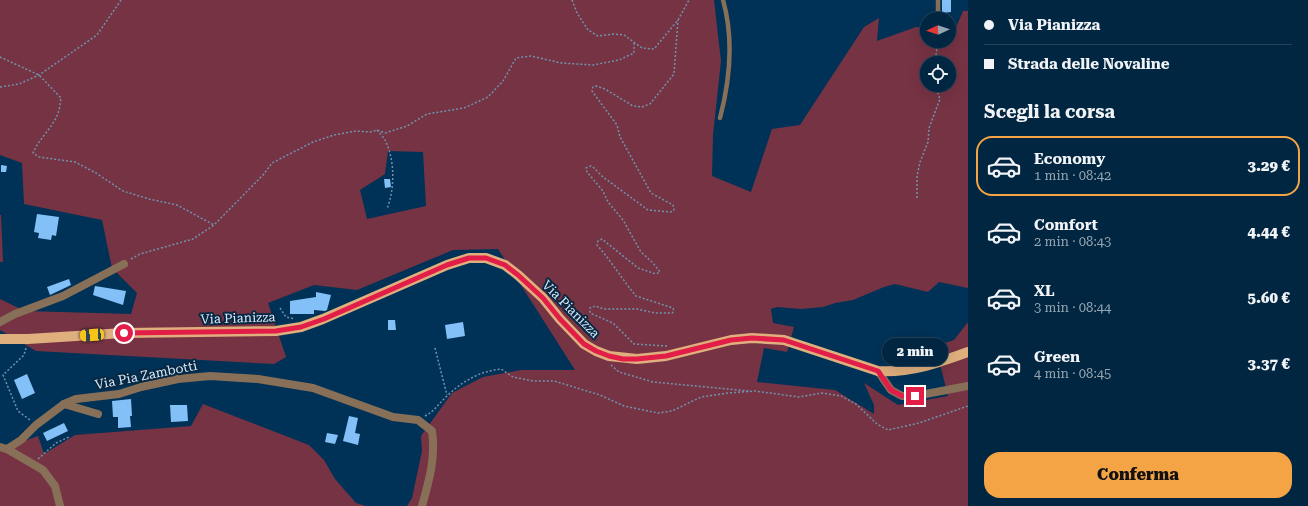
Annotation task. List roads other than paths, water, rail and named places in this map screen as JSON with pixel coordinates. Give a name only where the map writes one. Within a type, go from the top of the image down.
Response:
[{"type":"main road","name":"Via Pianizza","points":[[0,339],[28,339],[124,333],[276,331],[301,327],[324,319],[447,265],[469,258],[486,258],[505,265],[518,275],[543,298],[560,319],[584,344],[596,351],[623,359],[666,356],[731,340],[752,338],[784,340],[878,371],[907,371],[968,352]]},
{"type":"street","points":[[0,322],[15,314],[64,296],[124,264]]},
{"type":"street","points":[[878,371],[891,390],[902,396],[915,396],[968,386]]},
{"type":"street","name":"Via Pia Zambotti","points":[[4,448],[21,440],[36,425],[64,404],[76,400],[119,394],[178,379],[230,376],[258,379],[313,388],[393,417],[418,420],[432,431],[434,447],[430,477],[422,506]]},
{"type":"street","points":[[64,404],[98,414]]},
{"type":"street","name":"Via Pia Zambotti","points":[[4,448],[43,470],[55,486],[60,506]]},
{"type":"lane","points":[[720,118],[726,94],[729,69],[727,20],[723,0]]},
{"type":"lane","points":[[938,0],[938,12]]}]
